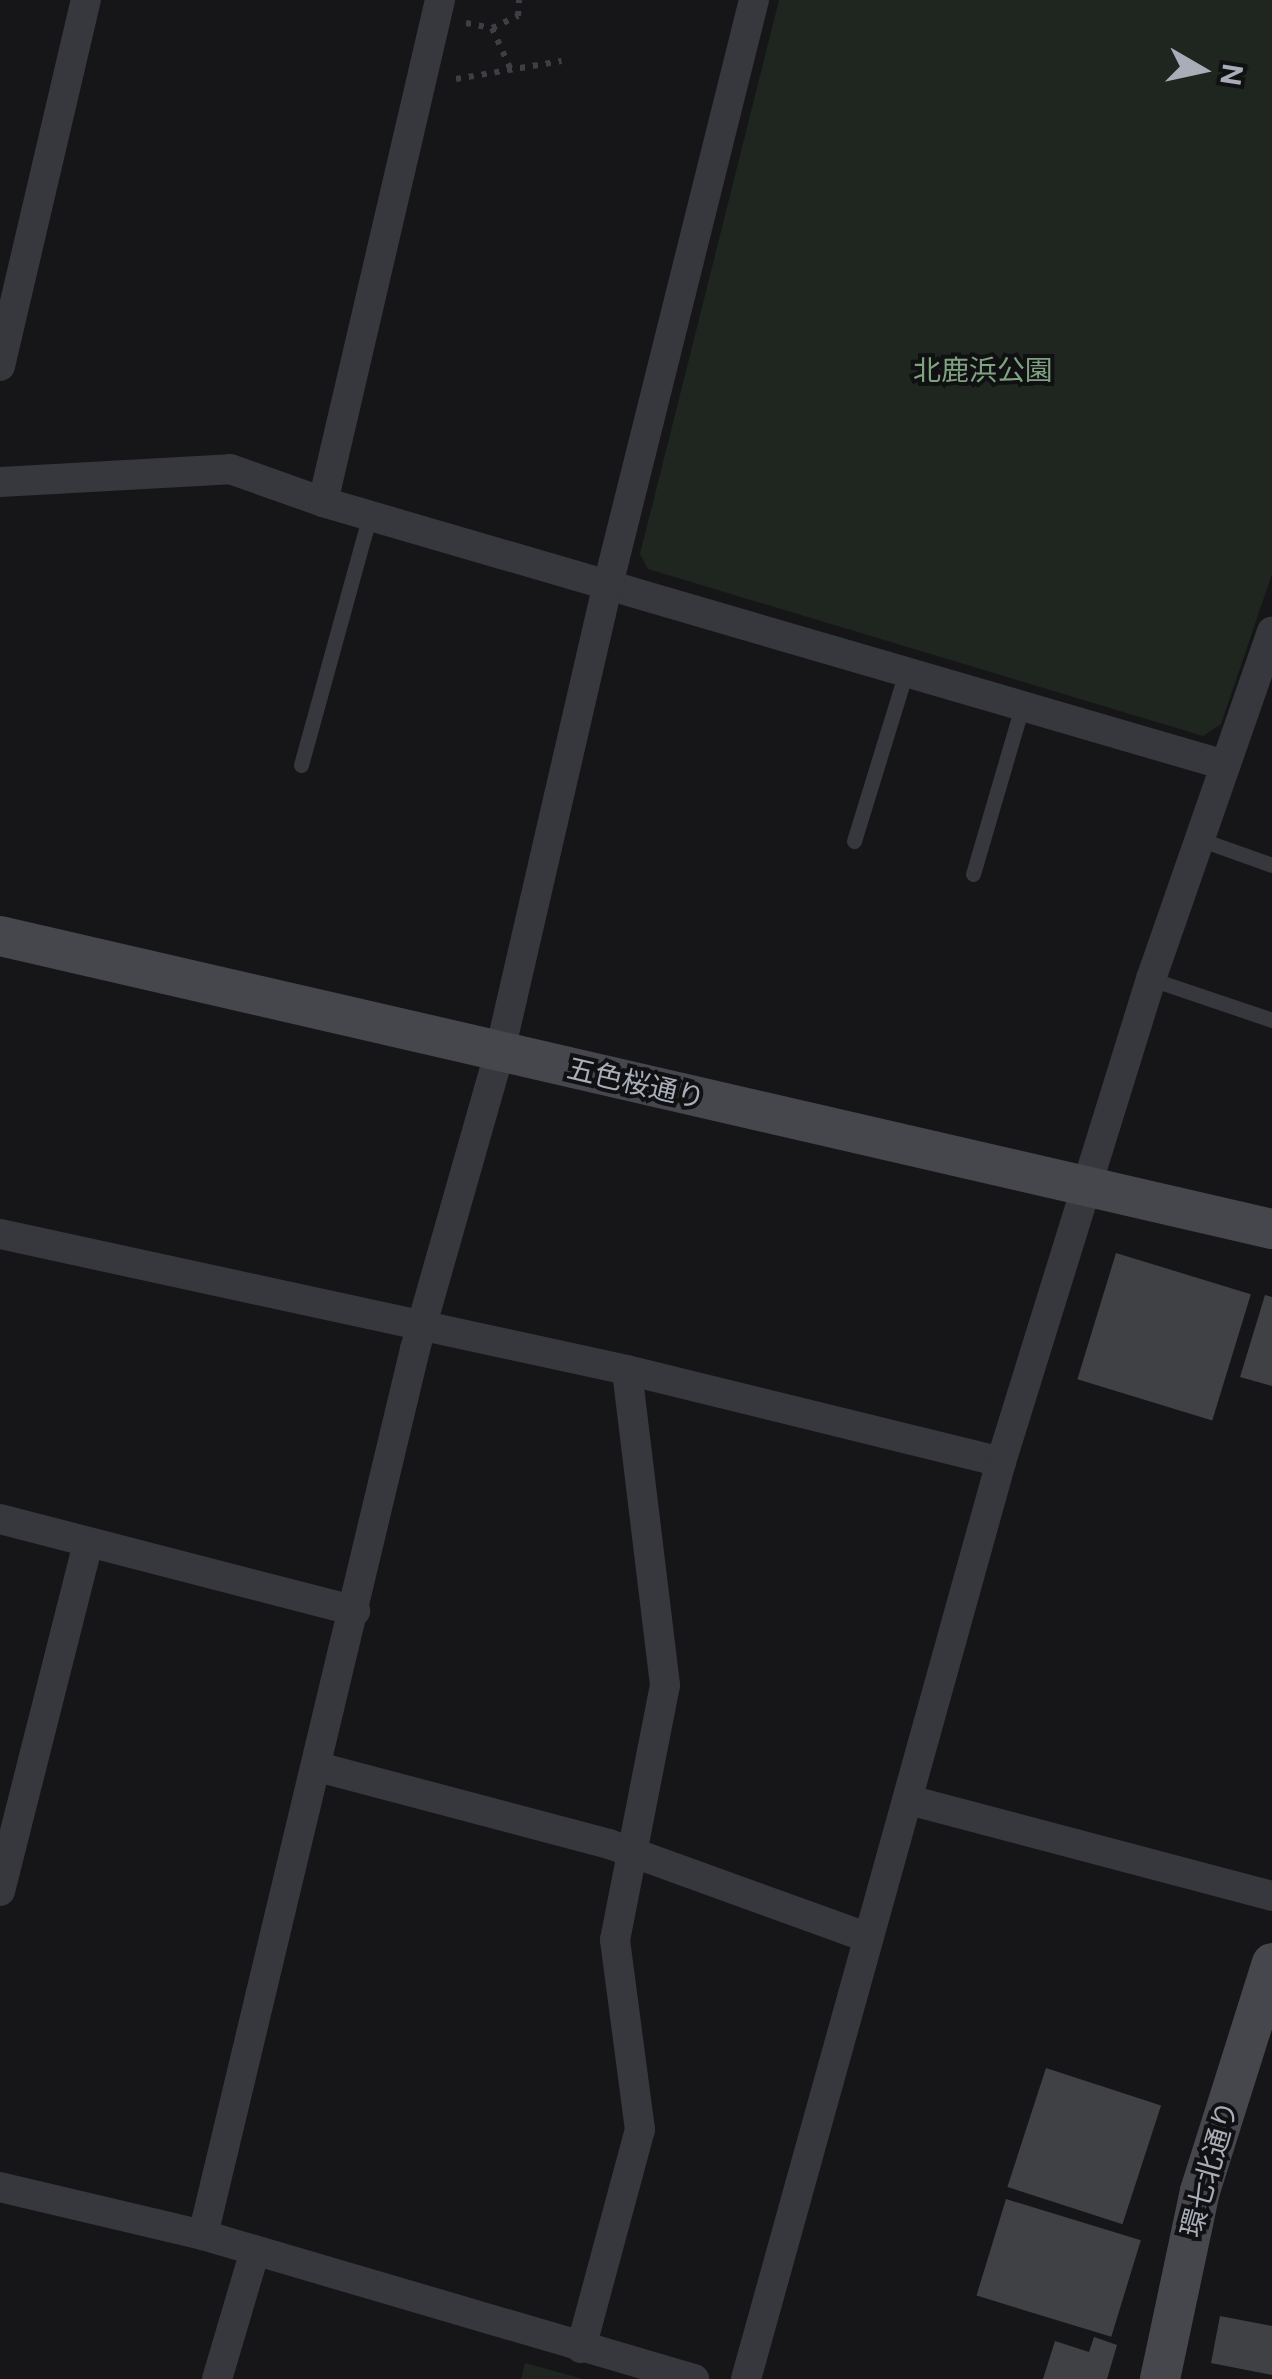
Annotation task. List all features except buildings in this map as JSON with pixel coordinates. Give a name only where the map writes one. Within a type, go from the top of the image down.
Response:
[{"type":"street","points":[[0,366],[86,0]]},
{"type":"street","points":[[203,2235],[422,1326],[500,1052],[608,585],[754,0]]},
{"type":"street","points":[[323,502],[438,8]]},
{"type":"street","points":[[0,482],[230,470],[323,502],[1225,765]]},
{"type":"street","points":[[746,2379],[1001,1462],[1151,979],[1272,630]]},
{"type":"street","name":"五色桜通り","points":[[0,936],[1272,1229]]},
{"type":"street","points":[[0,1234],[627,1370],[1001,1462]]},
{"type":"street","points":[[581,2348],[640,2130],[615,1940],[665,1685],[627,1370]]},
{"type":"street","points":[[0,1519],[356,1610]]},
{"type":"street","points":[[0,1891],[88,1543]]},
{"type":"street","points":[[318,1767],[608,1844],[869,1938]]},
{"type":"street","points":[[909,1800],[1272,1896]]},
{"type":"street","name":"環七北通り","points":[[1160,2379],[1200,2191],[1272,1963]]},
{"type":"street","points":[[0,2187],[203,2235],[694,2379]]},
{"type":"street","points":[[217,2379],[254,2251]]},
{"type":"lane","points":[[301,765],[370,515]]},
{"type":"lane","points":[[854,841],[906,672]]},
{"type":"lane","points":[[973,874],[1022,706]]},
{"type":"lane","points":[[1199,839],[1272,865]]},
{"type":"lane","points":[[1151,979],[1272,1020]]},
{"type":"path","points":[[438,8],[492,28],[518,16],[519,0]]},
{"type":"path","points":[[492,28],[511,70]]},
{"type":"path","points":[[420,85],[561,61]]},
{"type":"green space","name":"北鹿浜公園","points":[[779,0],[1272,0],[1272,574],[1221,724],[1203,736],[648,569],[640,554]]},
{"type":"green space","points":[[525,2363],[583,2379],[521,2379]]}]
